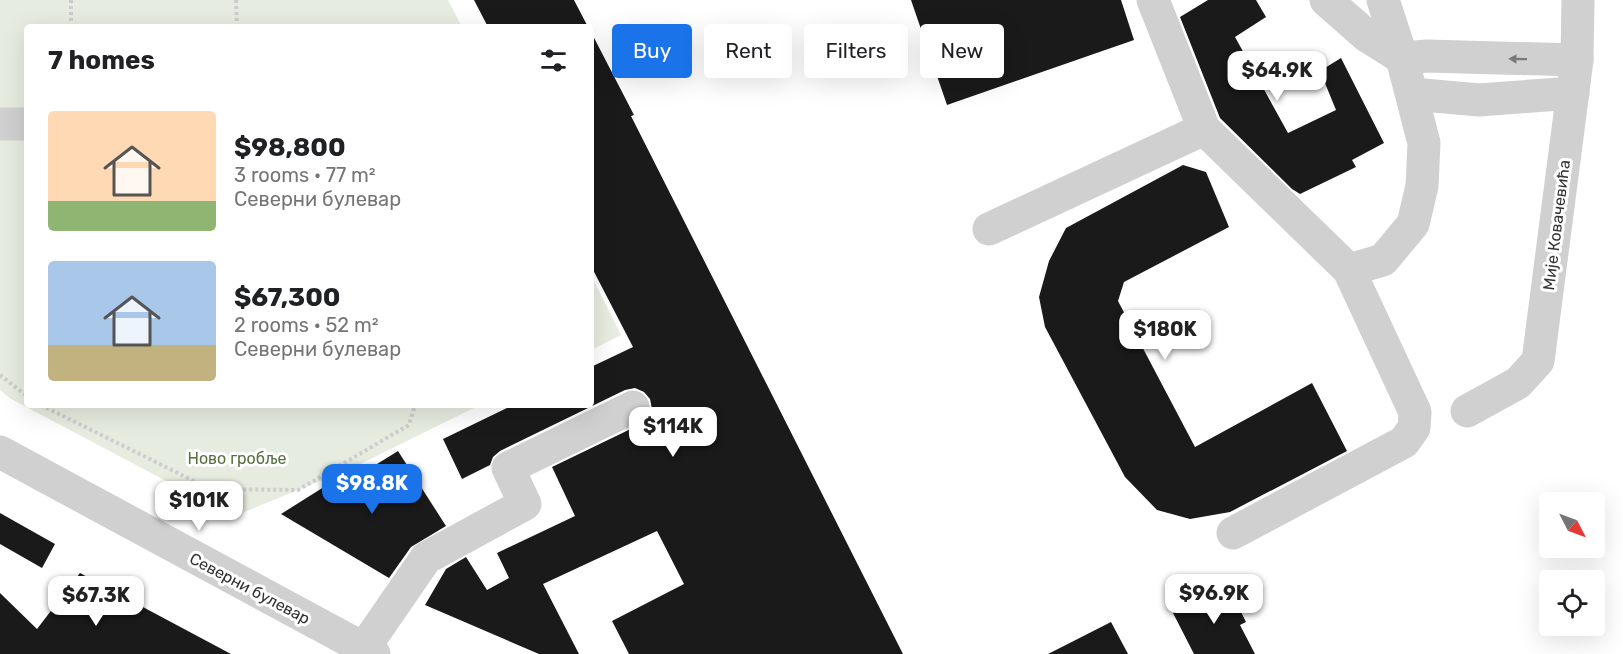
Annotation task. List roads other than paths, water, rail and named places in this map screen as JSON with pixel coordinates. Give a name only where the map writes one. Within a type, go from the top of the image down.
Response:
[{"type":"street","points":[[1153,0],[1204,129],[1348,270],[1415,412],[1414,428],[1404,442],[1233,533]]},
{"type":"street","points":[[1326,0],[1367,36],[1402,58],[1427,56],[1577,60]]},
{"type":"street","points":[[1348,270],[1383,260],[1413,224],[1422,186],[1424,143],[1402,58],[1383,0]]},
{"type":"street","name":"Мије Ковачевића","points":[[1467,411],[1518,383],[1538,361],[1577,60],[1578,0]]},
{"type":"street","points":[[1412,94],[1479,100],[1573,93]]},
{"type":"street","points":[[0,124],[24,124]]},
{"type":"street","points":[[989,229],[1204,129]]},
{"type":"street","points":[[369,651],[426,558],[525,504],[508,468],[633,406]]},
{"type":"street","name":"Северни булевар","points":[[0,452],[369,651]]},
{"type":"park label","name":"Ново гробље","points":[[237,458]]}]
